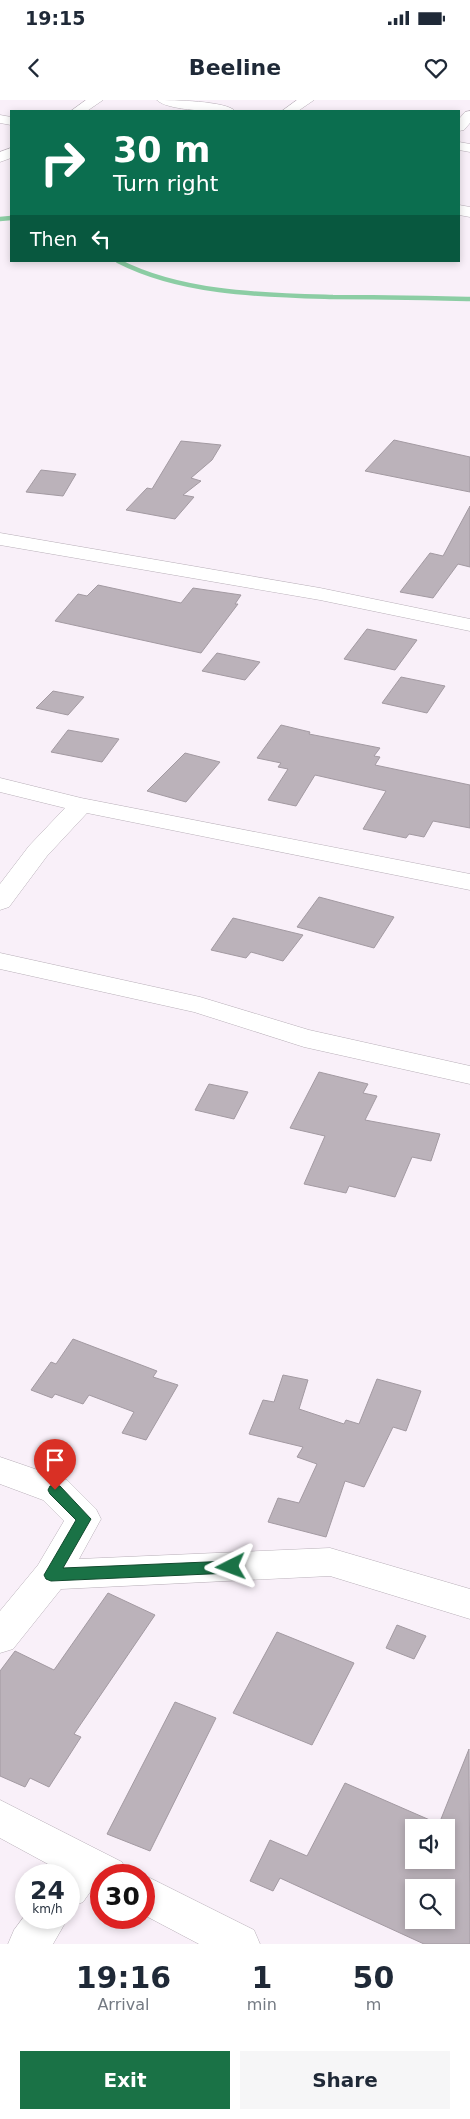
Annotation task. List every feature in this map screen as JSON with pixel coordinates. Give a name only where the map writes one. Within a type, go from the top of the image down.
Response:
[{"type":"street","points":[[80,110],[96,100]]},
{"type":"street","points":[[164,100],[222,110]]},
{"type":"street","points":[[291,110],[307,100]]},
{"type":"street","points":[[460,126],[470,115]]},
{"type":"street","points":[[0,539],[320,594],[470,625]]},
{"type":"street","points":[[0,785],[81,805],[470,882]]},
{"type":"street","points":[[0,902],[38,851],[81,805]]},
{"type":"street","points":[[0,961],[200,1005],[304,1038],[470,1075]]},
{"type":"street","points":[[0,1470],[55,1490],[84,1519],[51,1575],[0,1638]]},
{"type":"street","points":[[51,1575],[330,1562],[470,1604]]},
{"type":"street","points":[[0,1818],[88,1876]]},
{"type":"street","points":[[155,1900],[238,1944]]},
{"type":"street","points":[[29,1944],[40,1929]]},
{"type":"building","points":[[394,440],[470,457],[470,492],[365,471]]},
{"type":"building","points":[[181,441],[221,445],[212,460],[191,478],[201,481],[183,495],[194,497],[175,519],[126,510],[147,488],[152,489]]},
{"type":"building","points":[[41,470],[76,474],[63,496],[26,492]]},
{"type":"building","points":[[470,506],[470,567],[458,564],[433,598],[400,592],[430,553],[443,556]]},
{"type":"building","points":[[98,585],[181,603],[193,588],[241,595],[235,604],[238,604],[201,653],[55,621],[78,594],[87,596]]},
{"type":"building","points":[[367,629],[417,640],[395,670],[344,659]]},
{"type":"building","points":[[217,653],[260,662],[245,680],[202,671]]},
{"type":"building","points":[[401,677],[445,686],[427,713],[382,703]]},
{"type":"building","points":[[53,691],[84,697],[68,715],[36,708]]},
{"type":"building","points":[[281,725],[310,732],[309,734],[380,748],[374,756],[380,757],[375,765],[470,785],[470,828],[433,821],[424,837],[409,834],[406,838],[363,829],[386,791],[315,775],[296,806],[268,800],[288,769],[278,767],[281,763],[257,758]]},
{"type":"building","points":[[68,730],[119,739],[102,762],[51,752]]},
{"type":"building","points":[[185,753],[220,762],[186,802],[147,791]]},
{"type":"building","points":[[319,897],[394,917],[374,948],[297,927]]},
{"type":"building","points":[[233,918],[303,935],[283,961],[251,952],[246,958],[211,950]]},
{"type":"building","points":[[319,1072],[368,1084],[363,1093],[377,1096],[365,1120],[440,1134],[431,1161],[412,1157],[395,1197],[349,1186],[346,1193],[304,1184],[325,1136],[290,1128]]},
{"type":"building","points":[[209,1084],[248,1092],[234,1119],[195,1110]]},
{"type":"building","points":[[73,1339],[157,1371],[153,1377],[178,1385],[146,1440],[122,1433],[134,1412],[89,1395],[83,1404],[55,1394],[52,1398],[31,1390],[51,1362],[56,1364]]},
{"type":"building","points":[[283,1375],[308,1380],[299,1409],[344,1424],[346,1420],[359,1424],[377,1379],[421,1391],[406,1431],[393,1427],[364,1487],[345,1481],[326,1537],[268,1522],[278,1498],[299,1503],[317,1464],[297,1457],[303,1447],[249,1434],[263,1400],[274,1402]]},
{"type":"building","points":[[108,1593],[155,1615],[74,1734],[81,1737],[49,1787],[30,1778],[25,1787],[0,1776],[0,1671],[15,1651],[54,1670]]},
{"type":"building","points":[[397,1625],[426,1636],[414,1659],[386,1648]]},
{"type":"building","points":[[277,1632],[354,1663],[312,1745],[233,1713]]},
{"type":"building","points":[[175,1702],[216,1718],[150,1851],[107,1834]]},
{"type":"building","points":[[469,1749],[470,1944],[424,1944],[280,1878],[273,1891],[250,1881],[270,1840],[307,1856],[345,1783],[428,1819],[405,1819],[405,1869],[455,1869],[455,1819],[441,1819]]},
{"type":"waterway","points":[[0,219],[10,218]]},
{"type":"waterway","points":[[120,262],[143,272],[169,280],[223,291],[306,296],[470,299]]},
{"type":"route","points":[[55,1490],[84,1519],[51,1575],[231,1567]]}]
